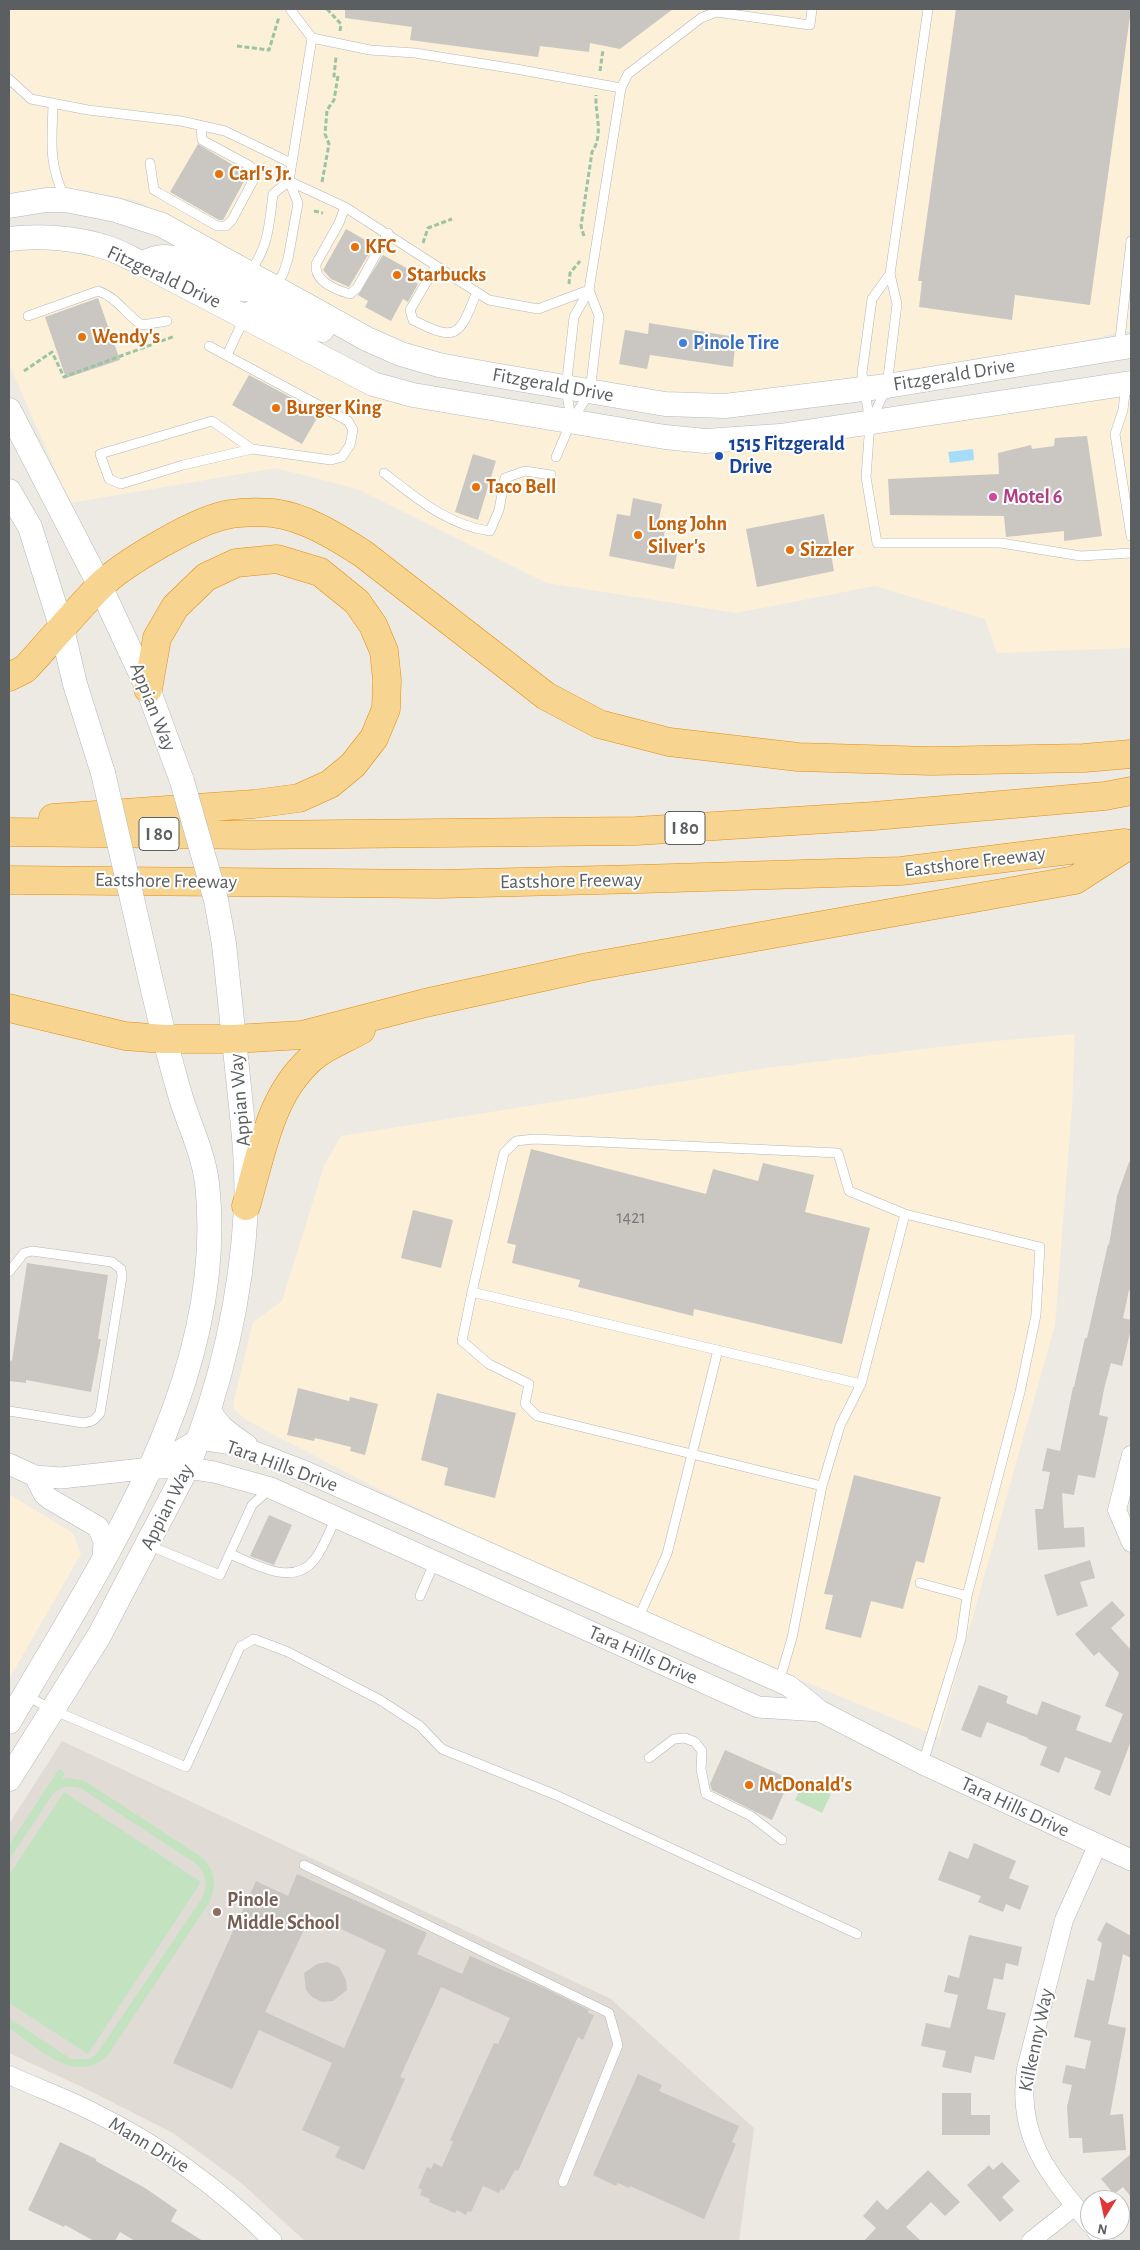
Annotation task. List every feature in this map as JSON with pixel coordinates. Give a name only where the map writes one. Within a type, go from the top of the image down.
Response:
[{"type":"highway","points":[[9,677],[25,669],[100,586],[157,546],[200,524],[230,514],[273,514],[304,522],[330,533],[362,553],[546,696],[599,724],[669,742],[798,757],[931,761],[1084,758],[1131,754]]},
{"type":"highway","points":[[9,822],[82,814],[254,804],[299,798],[330,784],[353,765],[374,738],[386,709],[387,680],[384,651],[373,625],[357,602],[320,572],[278,559],[236,563],[206,577],[175,607],[157,638],[148,688]]},
{"type":"highway","name":"I 80","points":[[9,832],[250,835],[636,831],[884,815],[1105,796],[1131,791]]},
{"type":"highway","points":[[9,1008],[125,1036],[163,1040],[234,1039],[302,1035],[425,1003],[588,967],[1075,880],[1131,843]]},
{"type":"highway","name":"Eastshore Freeway","points":[[9,880],[439,884],[901,871],[1131,843]]},
{"type":"highway","points":[[246,1206],[272,1114],[292,1079],[317,1054],[372,1024],[425,1003]]},
{"type":"main road","name":"Fitzgerald Drive","points":[[9,206],[46,200],[66,200],[116,210],[162,225],[366,339],[401,354],[439,365],[665,404],[725,406],[876,387],[1125,347]]},
{"type":"main road","name":"Fitzgerald Drive","points":[[9,239],[28,236],[68,240],[107,248],[246,316],[374,384],[412,395],[665,437],[705,440],[780,436],[1128,384]]},
{"type":"main road","points":[[143,264],[154,256],[179,258],[223,283],[237,288],[273,287]]},
{"type":"main road","points":[[246,316],[261,308],[278,311],[339,338],[366,339]]},
{"type":"main road","name":"Appian Way","points":[[9,410],[100,586],[148,688],[182,781],[216,900],[224,944],[244,1132],[246,1206],[241,1271],[231,1326],[199,1439],[187,1468],[148,1545],[99,1636],[9,1780]]},
{"type":"main road","name":"Appian Way","points":[[9,491],[30,527],[62,629],[74,684],[103,773],[163,1040],[184,1105],[201,1149],[207,1182],[209,1256],[198,1331],[176,1403],[151,1468],[104,1560],[9,1722]]},
{"type":"street","points":[[209,1406],[214,1418],[224,1428],[264,1456]]},
{"type":"street","name":"Tara Hills Drive","points":[[151,1468],[199,1439],[237,1445],[306,1472],[789,1686],[820,1711],[923,1764],[1131,1860]]},
{"type":"street","points":[[1131,1454],[1117,1510],[1131,1543]]},
{"type":"street","points":[[9,1464],[35,1476],[61,1478],[151,1468]]},
{"type":"street","name":"Tara Hills Drive","points":[[151,1468],[187,1468],[214,1472],[271,1488],[436,1560],[758,1707],[820,1711]]},
{"type":"street","points":[[35,1476],[44,1494],[50,1499],[98,1527],[104,1541],[104,1560]]},
{"type":"street","name":"Kilkenny Way","points":[[1080,2212],[1040,2159],[1033,2145],[1025,2118],[1023,2089],[1026,2069],[1064,1920],[1098,1844]]},
{"type":"street","name":"Mann Drive","points":[[9,2075],[93,2112],[158,2148],[227,2199],[273,2241]]},
{"type":"street","points":[[1031,2241],[1075,2206]]},
{"type":"lane","points":[[290,9],[312,38],[370,50],[415,53],[621,88]]},
{"type":"lane","points":[[571,422],[566,388],[574,317],[589,290],[621,88],[628,74],[701,18],[716,12],[810,25],[812,9]]},
{"type":"lane","points":[[928,9],[890,274],[897,304],[876,387],[870,424],[866,478],[877,543],[1001,542],[1080,556],[1131,553]]},
{"type":"lane","points":[[273,287],[283,274],[288,259],[298,203],[289,181],[312,38]]},
{"type":"lane","points":[[9,79],[31,99],[225,131],[292,163]]},
{"type":"lane","points":[[54,104],[51,159],[55,178],[66,200]]},
{"type":"lane","points":[[150,163],[154,190],[218,226],[226,226],[232,220],[255,177],[254,171],[250,166],[202,140],[201,126]]},
{"type":"lane","points":[[289,181],[345,207],[388,233],[476,294],[489,300],[538,309],[589,290]]},
{"type":"lane","points":[[250,273],[266,246],[273,194],[289,181]]},
{"type":"lane","points":[[345,207],[339,223],[316,264],[316,270],[321,280],[340,291],[350,294],[357,288],[388,233]]},
{"type":"lane","points":[[1125,347],[1131,241]]},
{"type":"lane","points":[[436,266],[410,310],[413,320],[436,332],[454,333],[461,328],[476,294]]},
{"type":"lane","points":[[876,387],[862,373],[872,299],[890,274]]},
{"type":"lane","points":[[556,457],[571,422],[590,392],[599,316],[589,290]]},
{"type":"lane","points":[[28,316],[98,291],[115,300],[130,317],[142,325],[167,321]]},
{"type":"lane","points":[[227,355],[246,316]]},
{"type":"lane","points":[[209,346],[348,421],[353,430],[350,445],[342,457],[331,460],[252,449],[183,465],[121,484],[110,479],[100,454],[212,421],[252,449]]},
{"type":"lane","points":[[1128,384],[1123,410],[1115,434],[1131,536]]},
{"type":"lane","points":[[870,424],[876,387]]},
{"type":"lane","points":[[384,473],[427,506],[471,528],[490,531],[499,510],[506,478],[525,471],[551,475]]},
{"type":"lane","points":[[822,1486],[538,1416],[525,1404],[529,1384],[489,1364],[462,1341],[504,1153],[516,1141],[534,1139],[838,1153],[849,1191],[906,1214],[1040,1248],[1036,1315],[1022,1383],[968,1596],[961,1639],[923,1764]]},
{"type":"lane","points":[[778,1682],[792,1638],[822,1486],[840,1426],[861,1384],[906,1214]]},
{"type":"lane","points":[[9,1272],[24,1253],[32,1251],[112,1262],[121,1270],[122,1277],[100,1413],[96,1419],[84,1423],[9,1411]]},
{"type":"lane","points":[[472,1292],[861,1384]]},
{"type":"lane","points":[[638,1619],[667,1554],[718,1350]]},
{"type":"lane","points":[[148,1545],[220,1575],[252,1505],[271,1488]]},
{"type":"lane","points":[[230,1554],[279,1574],[291,1574],[314,1561],[337,1516]]},
{"type":"lane","points":[[420,1596],[436,1560]]},
{"type":"lane","points":[[920,1583],[968,1596]]},
{"type":"lane","points":[[24,1695],[53,1710],[186,1767],[240,1647],[254,1638],[288,1652],[380,1700],[420,1726],[442,1749],[556,1795],[857,1934]]},
{"type":"lane","points":[[649,1758],[674,1739],[685,1738],[695,1742],[702,1751],[701,1769],[706,1794],[751,1816],[782,1840]]},
{"type":"lane","points":[[304,1865],[609,2013],[618,2045],[563,2182]]},
{"type":"path","points":[[237,46],[269,50],[282,9]]},
{"type":"path","points":[[309,215],[314,211],[324,174],[329,144],[325,134],[327,110],[334,100],[338,76],[334,76],[340,24],[328,9]]},
{"type":"path","points":[[584,238],[581,226],[592,152],[598,144],[599,122],[596,98],[603,50]]},
{"type":"path","points":[[566,299],[570,272],[582,259]]},
{"type":"path","points":[[24,370],[52,352],[64,377],[175,336]]},
{"type":"shaded area","points":[[9,9],[1131,9],[1131,330],[971,366],[781,394],[687,398],[569,383],[409,347],[290,288],[138,201],[75,189],[33,194],[9,201]]},
{"type":"shaded area","points":[[9,244],[88,248],[381,393],[594,433],[817,438],[1131,387],[1131,648],[997,653],[985,619],[875,586],[736,613],[547,583],[357,489],[276,468],[70,503],[9,364]]},
{"type":"shaded area","points":[[1075,1034],[1072,1107],[1055,1325],[939,1737],[647,1617],[382,1491],[246,1420],[233,1408],[253,1322],[282,1301],[324,1166],[341,1136],[766,1068],[973,1043]]},
{"type":"shaded area","points":[[9,1494],[73,1533],[81,1554],[9,1679]]},
{"type":"shaded area","name":"Pinole Middle School","points":[[62,1741],[611,1999],[754,2128],[739,2241],[305,2241],[240,2182],[173,2133],[9,2053],[9,1824]]},
{"type":"green space","points":[[59,1769],[65,1773],[62,1779],[70,1778],[85,1781],[203,1858],[214,1878],[214,1889],[210,1901],[108,2055],[95,2064],[83,2067],[70,2066],[44,2053],[9,2028],[9,2018],[71,2059],[89,2059],[96,2055],[201,1900],[206,1882],[198,1865],[82,1789],[74,1787],[62,1788],[52,1795],[9,1860],[9,1845]]},
{"type":"green space","points":[[804,1781],[831,1794],[822,1813],[795,1800]]},
{"type":"green space","points":[[64,1792],[201,1882],[88,2054],[9,2003],[9,1875]]},
{"type":"water","points":[[973,449],[974,460],[950,463],[948,452]]},
{"type":"building","points":[[345,9],[673,9],[620,49],[590,43],[589,52],[540,46],[538,57],[410,40],[412,27],[345,18]]},
{"type":"building","points":[[956,9],[1131,9],[1090,305],[1015,295],[1012,320],[919,307],[922,281],[918,281]]},
{"type":"building","points":[[198,144],[248,174],[223,220],[219,220],[170,192]]},
{"type":"building","points":[[346,229],[374,245],[349,287],[331,279],[323,270]]},
{"type":"building","points":[[383,255],[419,275],[415,282],[418,284],[408,302],[403,299],[391,321],[365,307],[368,301],[358,295]]},
{"type":"building","name":"Wendy's","points":[[98,298],[120,360],[66,378],[45,317]]},
{"type":"building","points":[[649,323],[736,337],[733,367],[650,355],[647,369],[619,364],[625,330],[648,334]]},
{"type":"building","name":"Burger King","points":[[249,375],[320,413],[302,444],[232,405]]},
{"type":"building","name":"Motel 6","points":[[1087,436],[1102,536],[1064,541],[1064,531],[1006,537],[1004,516],[890,515],[888,479],[999,474],[998,453],[1031,445],[1032,449],[1054,446],[1055,438]]},
{"type":"building","name":"Taco Bell","points":[[473,454],[496,461],[478,520],[455,512]]},
{"type":"building","name":"Long John Silver's","points":[[633,498],[662,504],[659,519],[667,520],[661,550],[677,554],[674,569],[609,556],[617,514],[630,516]]},
{"type":"building","name":"Sizzler","points":[[824,514],[834,571],[757,587],[746,529]]},
{"type":"building","points":[[531,1149],[706,1194],[713,1169],[758,1181],[763,1163],[814,1175],[805,1212],[870,1228],[842,1344],[694,1309],[693,1316],[578,1287],[580,1280],[512,1263],[516,1245],[507,1243]]},
{"type":"building","points":[[1129,1162],[1131,1163],[1131,1291],[1129,1290],[1123,1318],[1131,1320],[1131,1329],[1122,1366],[1111,1363],[1105,1385],[1099,1415],[1108,1417],[1095,1478],[1078,1475],[1074,1495],[1062,1493],[1064,1528],[1084,1527],[1085,1547],[1038,1550],[1035,1509],[1043,1509],[1050,1472],[1042,1471],[1047,1448],[1060,1451],[1073,1387],[1085,1338],[1087,1338],[1109,1245],[1117,1196]]},
{"type":"building","points":[[413,1210],[453,1220],[441,1268],[401,1258]]},
{"type":"building","points":[[27,1263],[108,1275],[98,1339],[101,1339],[91,1392],[26,1380],[26,1383],[9,1381],[9,1360],[12,1361]]},
{"type":"building","points":[[298,1388],[349,1401],[350,1397],[378,1404],[365,1455],[350,1451],[351,1447],[315,1438],[314,1441],[287,1435]]},
{"type":"building","points":[[437,1393],[516,1413],[495,1498],[444,1485],[448,1468],[421,1460]]},
{"type":"building","points":[[854,1475],[941,1497],[924,1563],[916,1561],[903,1609],[871,1601],[861,1638],[825,1629],[833,1595],[824,1594]]},
{"type":"building","points":[[269,1515],[292,1525],[274,1565],[250,1556]]},
{"type":"building","points":[[1090,1560],[1095,1578],[1080,1582],[1088,1606],[1057,1616],[1044,1575]]},
{"type":"building","points":[[1112,1601],[1125,1615],[1111,1628],[1130,1649],[1131,1647],[1131,1741],[1110,1796],[1094,1789],[1101,1771],[1065,1757],[1059,1773],[1040,1765],[1047,1747],[1028,1738],[987,1722],[981,1738],[961,1730],[979,1685],[1008,1696],[1006,1703],[1037,1715],[1042,1701],[1081,1716],[1076,1730],[1111,1743],[1123,1714],[1105,1706],[1119,1673],[1099,1652],[1094,1656],[1075,1634]]},
{"type":"building","name":"McDonald's","points":[[725,1750],[790,1779],[772,1820],[712,1790],[710,1784]]},
{"type":"building","points":[[974,1843],[1016,1861],[1009,1878],[1029,1886],[1020,1910],[1006,1904],[1003,1912],[978,1902],[981,1896],[938,1880],[949,1851],[968,1859]]},
{"type":"building","points":[[297,1874],[427,1933],[417,1954],[462,1974],[470,1956],[544,1988],[589,2010],[588,2013],[594,2015],[583,2040],[578,2037],[518,2171],[515,2170],[504,2190],[501,2189],[499,2193],[483,2186],[471,2212],[468,2211],[466,2215],[457,2210],[455,2213],[429,2202],[430,2199],[420,2195],[422,2190],[418,2188],[427,2167],[431,2169],[434,2163],[442,2167],[453,2142],[450,2140],[494,2043],[498,2044],[510,2018],[441,1987],[400,2077],[405,2079],[364,2170],[335,2157],[340,2147],[302,2130],[332,2063],[259,2030],[232,2089],[173,2063],[256,1881],[288,1896]],"holes":[[[311,1915],[386,1950],[344,2048],[265,2012]]]},
{"type":"building","points":[[1106,1922],[1131,1936],[1131,1958],[1123,1954],[1108,2024],[1126,2028],[1110,2115],[1123,2114],[1126,2150],[1083,2153],[1082,2138],[1069,2138],[1067,2107],[1072,2085],[1062,2083],[1066,2065],[1085,2069],[1091,2041],[1074,2037],[1087,1979],[1094,1981],[1102,1943],[1097,1940]]},
{"type":"building","points":[[969,1935],[1022,1947],[1018,1966],[1006,1963],[1003,1980],[994,1978],[987,2009],[1006,2013],[994,2060],[975,2056],[971,2073],[942,2067],[946,2051],[921,2046],[926,2023],[950,2028],[958,1995],[944,1992],[948,1975],[959,1978]]},
{"type":"building","points":[[327,1962],[339,1967],[346,1980],[347,1990],[333,2001],[322,2002],[312,1997],[306,1990],[304,1973],[317,1964]]},
{"type":"building","points":[[638,2074],[662,2085],[659,2091],[739,2126],[732,2142],[736,2144],[704,2219],[630,2186],[629,2188],[618,2183],[616,2186],[593,2175]]},
{"type":"building","points":[[942,2093],[971,2093],[971,2115],[990,2115],[990,2135],[942,2135]]},
{"type":"building","points":[[60,2142],[96,2159],[96,2161],[145,2188],[177,2210],[171,2221],[203,2241],[135,2241],[120,2232],[115,2241],[94,2241],[65,2225],[64,2227],[28,2210]]},
{"type":"building","points":[[1131,2154],[1131,2197],[1130,2190],[1125,2190],[1123,2187],[1119,2190],[1111,2190],[1101,2179]]},
{"type":"building","points":[[1002,2162],[1020,2181],[1002,2197],[1014,2210],[1000,2222],[967,2185],[989,2165],[993,2170]]},
{"type":"building","points":[[928,2170],[960,2202],[945,2216],[931,2202],[906,2227],[921,2241],[864,2241],[876,2228],[863,2216],[877,2200],[887,2210]]},
{"type":"place","name":"Carl's Jr.","points":[[219,174]]},
{"type":"place","name":"KFC","points":[[355,247]]},
{"type":"place","name":"Starbucks","points":[[397,275]]},
{"type":"place","name":"Wendy's","points":[[82,337]]},
{"type":"place","name":"Pinole Tire","points":[[683,343]]},
{"type":"place","name":"Burger King","points":[[276,408]]},
{"type":"place","name":"1515 Fitzgerald Drive","points":[[719,456]]},
{"type":"place","name":"Taco Bell","points":[[476,487]]},
{"type":"place","name":"Motel 6","points":[[993,497]]},
{"type":"place","name":"Long John Silver's","points":[[638,535]]},
{"type":"place","name":"Sizzler","points":[[790,550]]},
{"type":"place","name":"McDonald's","points":[[749,1785]]},
{"type":"place","name":"Pinole Middle School","points":[[217,1912]]}]
